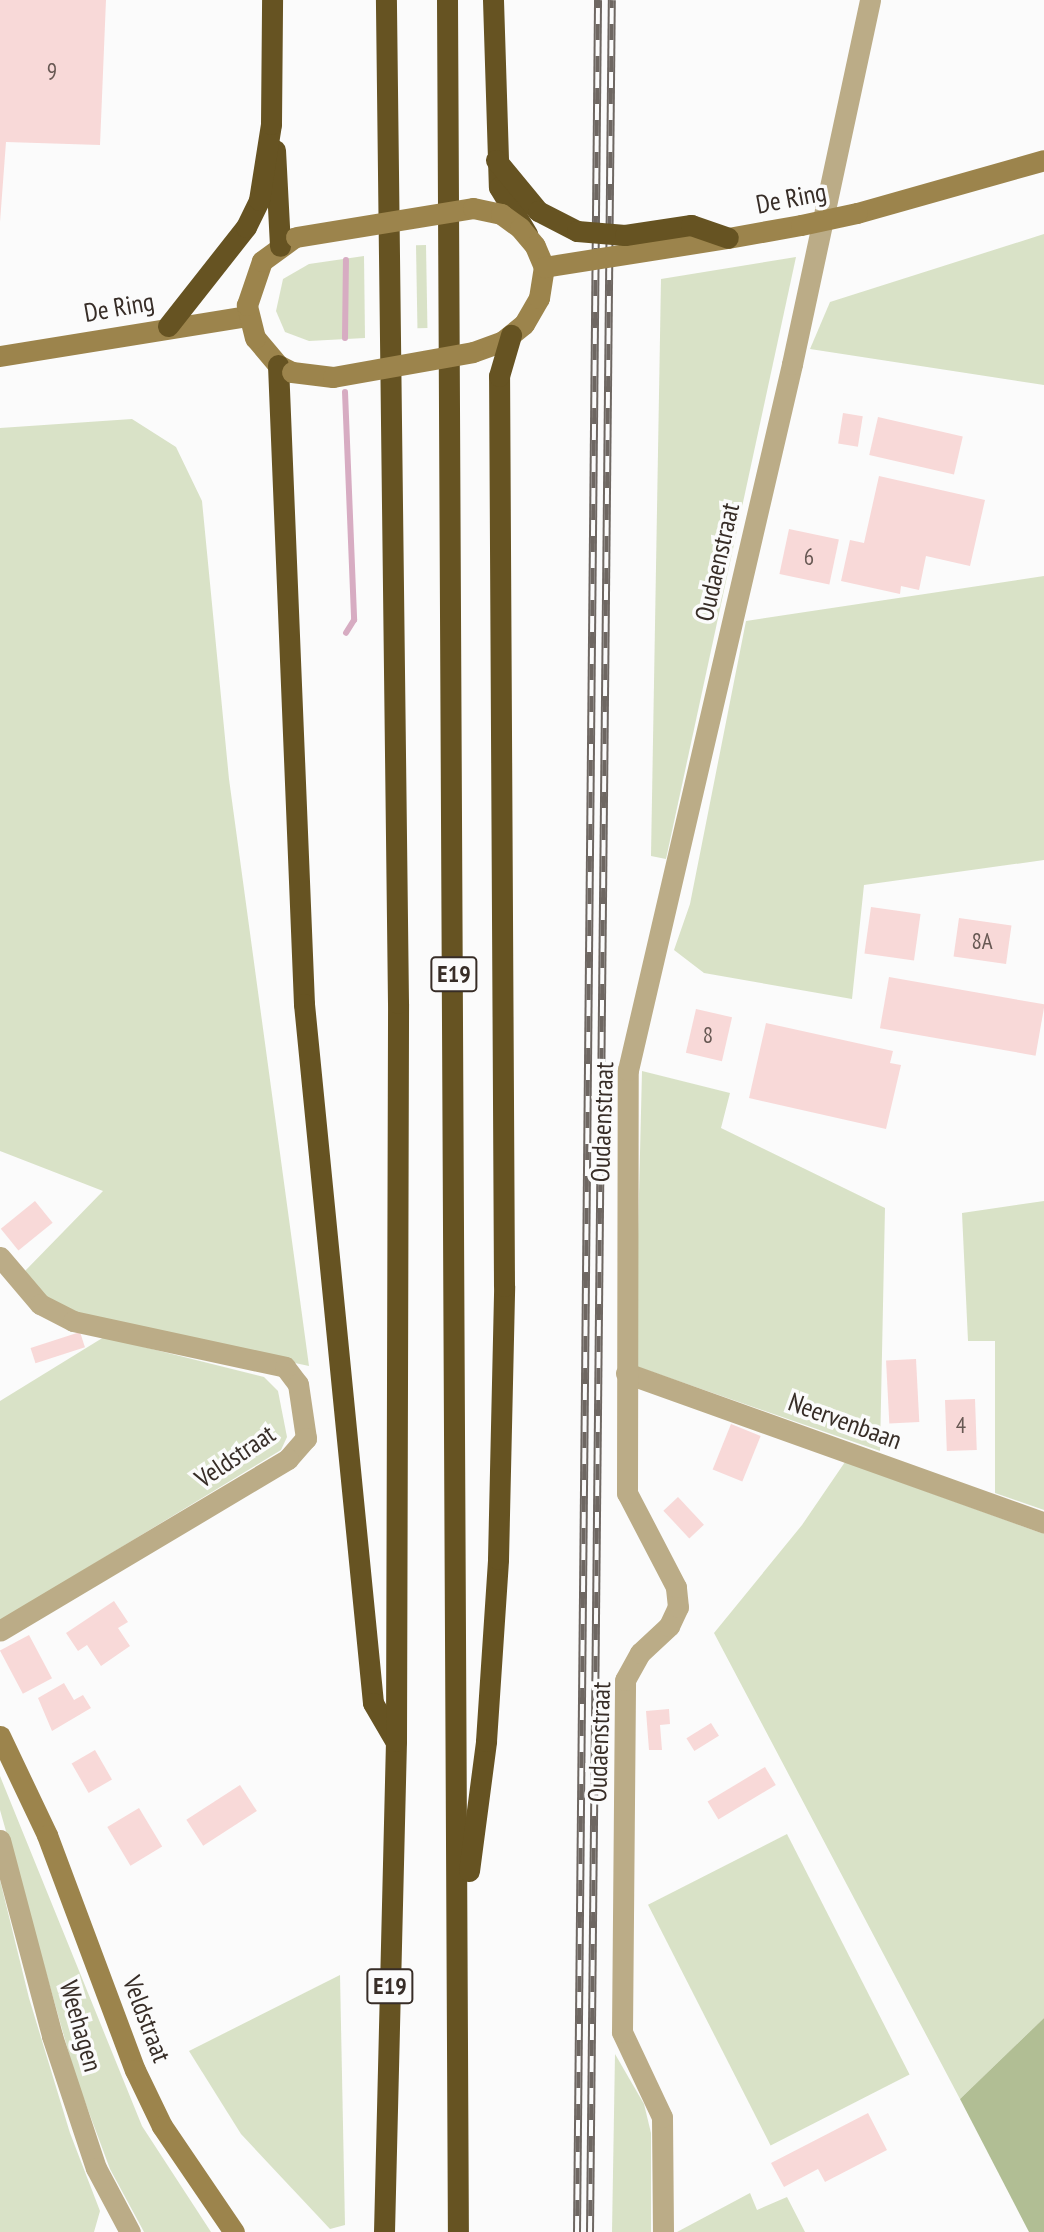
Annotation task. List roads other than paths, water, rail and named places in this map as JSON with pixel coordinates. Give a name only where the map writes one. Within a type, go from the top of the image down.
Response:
[{"type":"highway","points":[[272,0],[271,124],[288,241]]},
{"type":"highway","name":"E19","points":[[384,2232],[396,1741],[398,1003],[386,0]]},
{"type":"highway","name":"E19","points":[[447,0],[458,2232]]},
{"type":"highway","points":[[494,0],[496,160],[499,187],[530,239]]},
{"type":"highway","points":[[168,326],[253,214],[271,124]]},
{"type":"highway","points":[[496,160],[537,211],[577,231],[625,234],[691,225],[728,238]]},
{"type":"highway","points":[[458,1949],[486,1741],[495,1622],[504,1286],[499,376],[511,335]]},
{"type":"highway","points":[[285,369],[304,1004],[373,1703],[396,1741]]},
{"type":"main road","name":"De Ring","points":[[544,267],[801,225],[857,213],[1044,160]]},
{"type":"main road","points":[[472,208],[501,214],[530,239],[544,267],[536,308],[511,335],[473,352],[321,377],[285,369],[256,338],[248,316],[256,271],[288,241],[472,208]]},
{"type":"main road","name":"De Ring","points":[[0,356],[168,326],[248,316]]},
{"type":"main road","name":"Veldstraat","points":[[0,1736],[47,1835],[135,2070],[162,2126],[234,2232]]},
{"type":"street","name":"Oudaenstraat","points":[[663,2232],[662,2117],[622,2032],[625,1679],[640,1653],[669,1626],[678,1607],[677,1587],[627,1493],[628,1070],[792,364],[870,0]]},
{"type":"street","name":"Veldstraat","points":[[0,1257],[40,1304],[73,1321],[285,1367],[298,1384],[306,1438],[288,1459],[0,1631]]},
{"type":"street","name":"Neervenbaan","points":[[626,1373],[1044,1523]]},
{"type":"street","name":"Weehagen","points":[[0,1840],[52,2036],[96,2168],[123,2228]]},
{"type":"waterway","points":[[345,338],[346,260]]},
{"type":"waterway","points":[[345,392],[354,620],[346,633]]},
{"type":"railway","points":[[577,2232],[598,0]]},
{"type":"railway","points":[[590,2232],[612,0]]}]
